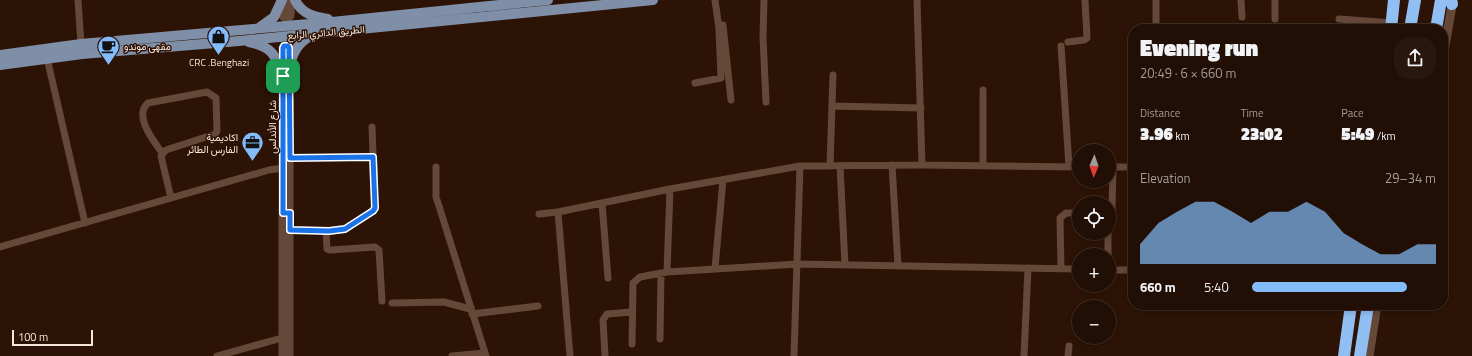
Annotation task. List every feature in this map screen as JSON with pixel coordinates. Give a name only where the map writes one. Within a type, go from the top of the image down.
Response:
[{"type":"highway","points":[[1394,0],[1395,24]]},
{"type":"highway","points":[[1396,24],[1406,0]]},
{"type":"highway","points":[[1411,24],[1414,0]]},
{"type":"highway","points":[[1438,24],[1446,2]]},
{"type":"highway","points":[[1344,354],[1349,310]]},
{"type":"highway","points":[[1344,354],[1356,310]]},
{"type":"highway","points":[[1360,356],[1367,310]]},
{"type":"main road","points":[[283,0],[283,16],[286,19],[290,16],[291,0]]},
{"type":"main road","points":[[258,28],[274,16],[283,0]]},
{"type":"main road","points":[[295,0],[299,7],[309,15],[346,21]]},
{"type":"main road","name":"الطريق الدائري الرابع","points":[[0,55],[81,44],[346,21],[548,0]]},
{"type":"main road","name":"الطريق الدائري الرابع","points":[[0,65],[47,58],[239,41],[653,0]]},
{"type":"main road","points":[[1445,24],[1446,2]]},
{"type":"main road","points":[[289,67],[294,51],[300,43],[307,37],[319,32]]},
{"type":"main road","points":[[239,41],[264,46],[270,50],[275,55],[283,76]]},
{"type":"main road","name":"شارع الأندلس","points":[[282,356],[286,213],[290,158],[289,48],[288,46],[284,46],[282,168],[286,213],[290,230],[289,356]]},
{"type":"main road","points":[[1369,356],[1376,310]]},
{"type":"street","points":[[78,0],[81,44]]},
{"type":"street","points":[[695,83],[721,78],[719,29],[715,0]]},
{"type":"street","points":[[719,0],[727,56],[731,100]]},
{"type":"street","points":[[764,0],[763,38],[766,102]]},
{"type":"street","points":[[917,0],[922,165]]},
{"type":"street","points":[[1068,42],[1084,40],[1086,38],[1085,0]]},
{"type":"street","points":[[1156,0],[1156,24]]},
{"type":"street","points":[[1241,0],[1242,17]]},
{"type":"street","points":[[1275,0],[1275,19]]},
{"type":"street","points":[[1339,19],[1374,24]]},
{"type":"street","points":[[1061,46],[1069,166]]},
{"type":"street","points":[[47,58],[85,223]]},
{"type":"street","points":[[830,166],[833,75]]},
{"type":"street","points":[[983,90],[983,166]]},
{"type":"street","points":[[162,153],[146,129],[143,111],[144,107],[148,103],[200,93],[207,92],[212,94],[216,98],[217,131],[215,134],[166,150],[160,156],[171,198]]},
{"type":"street","points":[[832,106],[920,108]]},
{"type":"street","points":[[290,230],[326,231],[345,229],[373,211],[375,208],[372,127]]},
{"type":"street","points":[[290,158],[373,157]]},
{"type":"street","points":[[892,165],[898,266]]},
{"type":"street","points":[[539,214],[558,212],[670,189],[800,166],[1072,166]]},
{"type":"street","points":[[794,356],[800,166]]},
{"type":"street","points":[[840,166],[845,265]]},
{"type":"street","points":[[436,167],[436,197],[471,312],[486,354],[452,356]]},
{"type":"street","points":[[1116,167],[1128,167]]},
{"type":"street","points":[[0,247],[269,170],[282,168]]},
{"type":"street","points":[[715,268],[723,180]]},
{"type":"street","points":[[660,339],[670,189]]},
{"type":"street","points":[[602,203],[608,278]]},
{"type":"street","points":[[558,212],[570,356]]},
{"type":"street","points":[[1060,269],[1060,218],[1066,213],[1072,213]]},
{"type":"street","points":[[326,231],[327,249],[375,248],[379,250],[382,301]]},
{"type":"street","points":[[632,344],[633,283],[640,277],[715,268],[797,264],[1072,269]]},
{"type":"street","points":[[1024,356],[1028,268]]},
{"type":"street","points":[[1116,270],[1128,270]]},
{"type":"street","points":[[392,303],[444,302],[471,312],[538,306]]},
{"type":"street","points":[[605,356],[604,316],[606,314],[632,312]]},
{"type":"street","points":[[217,356],[282,338]]},
{"type":"street","points":[[1068,356],[1069,346]]},
{"type":"place","name":"CRC .Benghazi","points":[[219,56]]},
{"type":"place","name":"مقهى موندو","points":[[108,66]]},
{"type":"place","name":"اكاديمية الفارس الطائر","points":[[253,162]]},
{"type":"route","points":[[283,46],[289,46],[290,158],[373,157],[375,208],[373,211],[345,229],[329,231],[290,230],[290,213],[283,213],[283,76],[283,46]]}]
